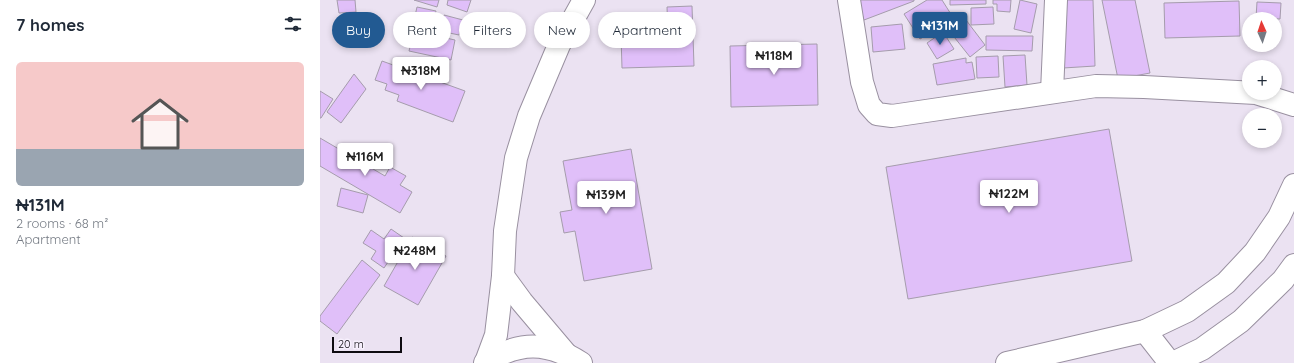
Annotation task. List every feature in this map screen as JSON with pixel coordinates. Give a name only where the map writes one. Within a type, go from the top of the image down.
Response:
[{"type":"street","points":[[486,363],[496,335],[503,276],[505,231],[516,158],[529,116],[556,51],[584,0]]},
{"type":"street","points":[[849,0],[862,82],[869,105],[877,114],[892,116],[1096,86],[1144,86],[1256,94],[1294,105]]},
{"type":"street","points":[[1052,92],[1056,0]]},
{"type":"street","points":[[1007,363],[1145,331],[1187,311],[1226,283],[1255,252],[1279,217],[1294,185]]},
{"type":"street","points":[[1173,363],[1202,349],[1241,321],[1283,280],[1294,265]]},
{"type":"street","points":[[503,276],[522,302],[573,359]]},
{"type":"street","points":[[1145,331],[1170,363]]},
{"type":"street","points":[[486,363],[506,351],[522,347],[535,346],[556,350],[573,359]]},
{"type":"building","points":[[337,0],[355,0],[356,12],[339,12]]},
{"type":"building","points":[[414,0],[439,0],[437,7]]},
{"type":"building","points":[[448,0],[471,0],[467,12],[447,5]]},
{"type":"building","points":[[857,0],[914,0],[914,1],[864,20]]},
{"type":"building","points":[[927,0],[942,0],[954,19],[920,39],[904,14]]},
{"type":"building","points":[[950,0],[986,0],[986,4],[950,5]]},
{"type":"building","points":[[993,0],[1011,0],[1010,12],[997,11],[997,4],[993,4]]},
{"type":"building","points":[[1020,0],[1037,4],[1031,33],[1014,29]]},
{"type":"building","points":[[1060,0],[1093,0],[1095,66],[1063,68]]},
{"type":"building","points":[[1102,0],[1135,0],[1150,73],[1118,79]]},
{"type":"building","points":[[1239,1],[1240,36],[1165,38],[1164,3]]},
{"type":"building","points":[[1257,2],[1281,3],[1280,12],[1256,12]]},
{"type":"building","points":[[692,6],[692,12],[667,12],[667,7]]},
{"type":"building","points":[[417,7],[436,11],[436,12],[416,12]]},
{"type":"building","points":[[993,7],[994,24],[971,25],[971,8]]},
{"type":"building","points":[[963,16],[985,45],[970,57],[947,28]]},
{"type":"building","points":[[451,17],[459,19],[459,35],[451,33]]},
{"type":"building","points":[[902,24],[905,49],[873,52],[871,27]]},
{"type":"building","points":[[943,32],[954,49],[937,59],[927,43]]},
{"type":"building","points":[[986,36],[1033,36],[1032,51],[986,50]]},
{"type":"building","points":[[451,39],[455,40],[451,60],[409,51],[410,48],[451,48]]},
{"type":"building","points":[[817,44],[818,105],[731,107],[730,46]]},
{"type":"building","points":[[621,48],[693,48],[694,66],[622,68]]},
{"type":"building","points":[[1025,55],[1027,85],[1005,87],[1003,56]]},
{"type":"building","points":[[998,56],[999,77],[977,78],[976,57]]},
{"type":"building","points":[[966,58],[966,63],[972,62],[975,79],[937,85],[933,64]]},
{"type":"building","points":[[382,61],[465,91],[453,122],[397,101],[399,95],[385,90],[387,84],[375,80]]},
{"type":"building","points":[[354,74],[366,89],[341,123],[327,112]]},
{"type":"building","points":[[320,91],[333,99],[321,118],[320,118]]},
{"type":"building","points":[[1109,129],[1132,261],[908,299],[886,167]]},
{"type":"building","points":[[320,138],[385,176],[390,167],[406,176],[400,185],[412,192],[400,213],[320,166]]},
{"type":"building","points":[[631,149],[652,269],[584,281],[575,231],[564,233],[560,212],[572,210],[563,161]]},
{"type":"building","points":[[341,188],[368,195],[363,213],[337,206]]},
{"type":"building","points":[[391,229],[404,238],[384,268],[371,259],[376,251],[363,243],[371,230],[384,239]]},
{"type":"building","points":[[412,237],[446,256],[418,305],[384,286]]},
{"type":"building","points":[[362,260],[380,275],[337,334],[320,321],[320,316]]}]
